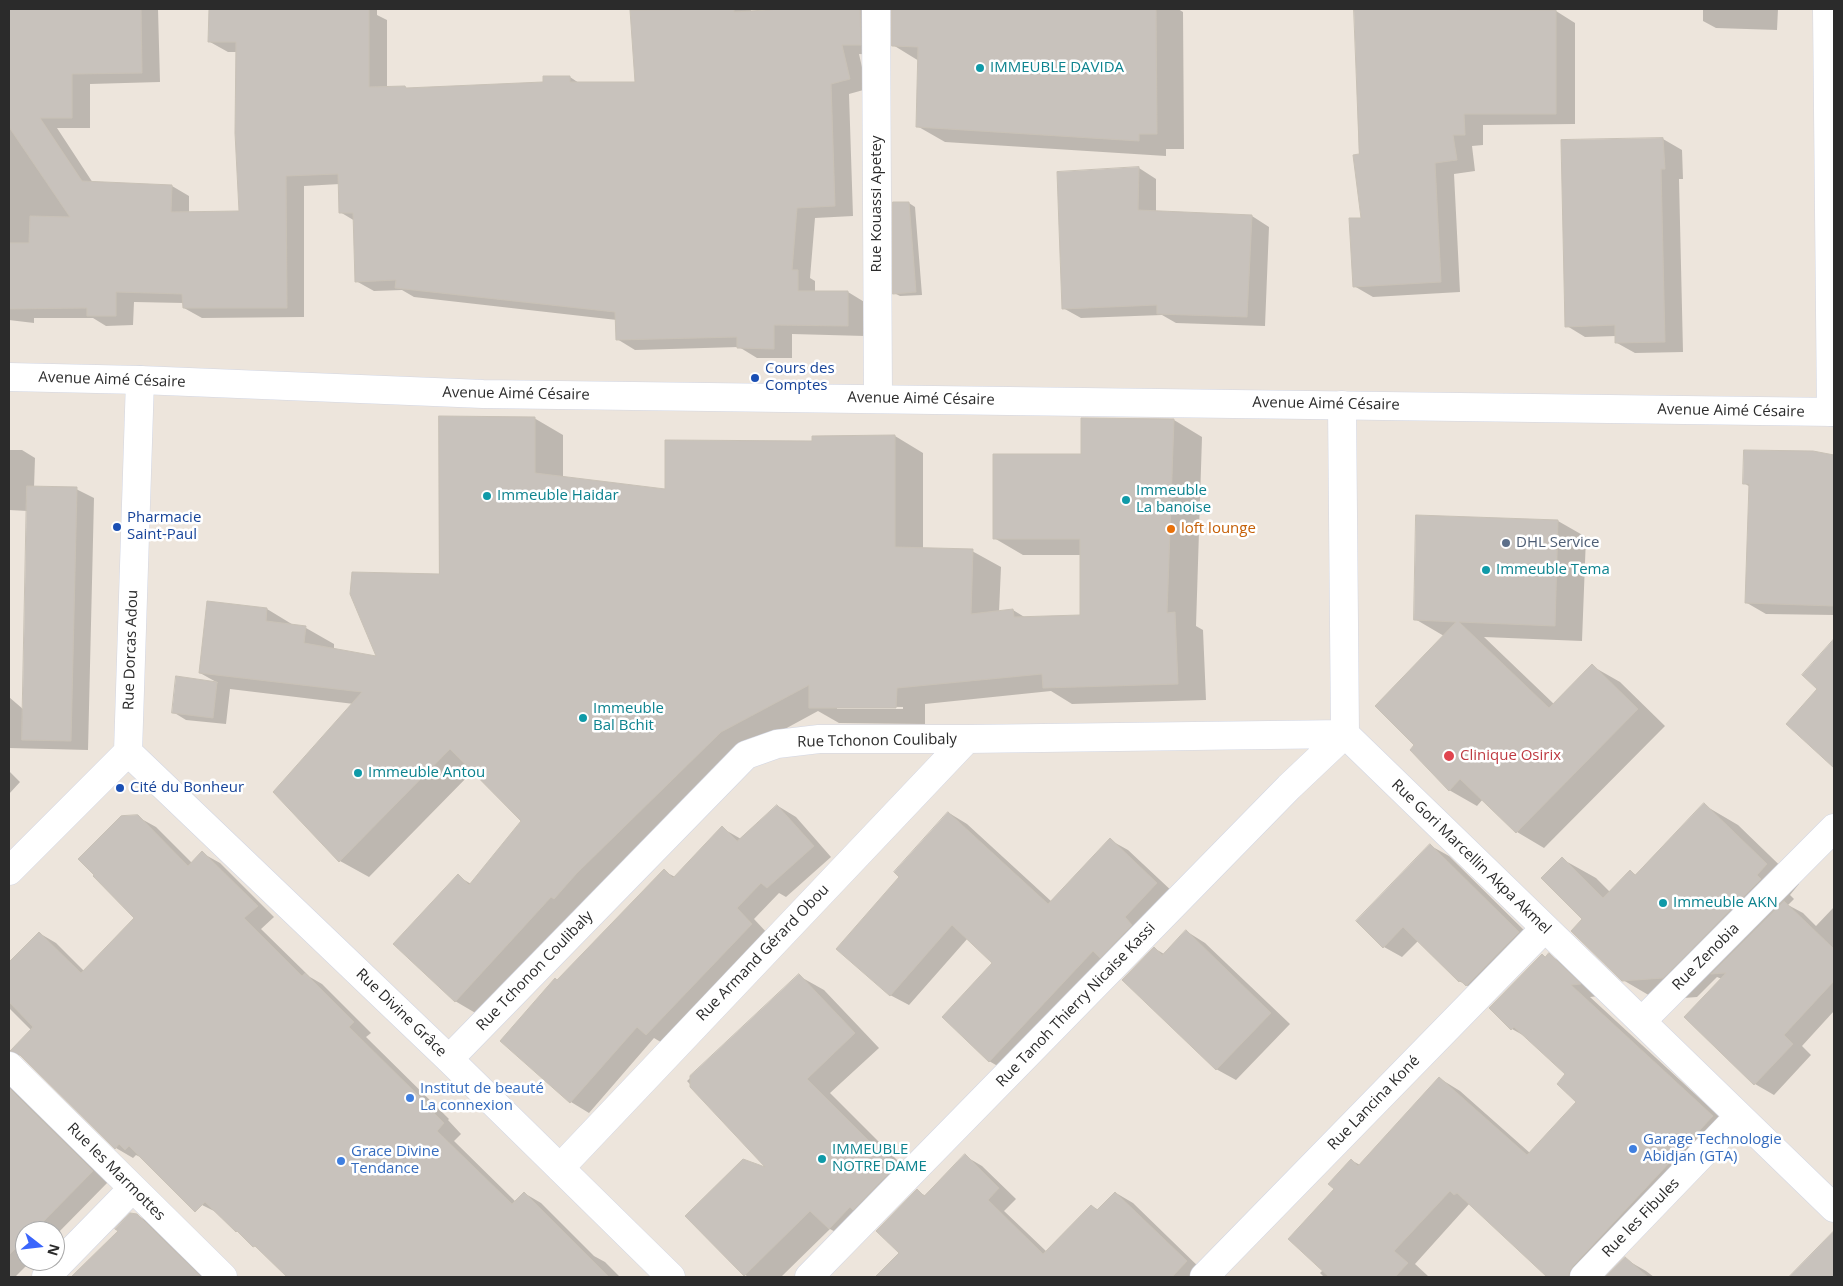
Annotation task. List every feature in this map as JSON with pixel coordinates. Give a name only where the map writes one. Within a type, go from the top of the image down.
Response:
[{"type":"street","name":"Rue Kouassi Apetey","points":[[876,9],[878,398]]},
{"type":"street","points":[[1827,9],[1833,412]]},
{"type":"street","name":"Avenue Aimé Césaire","points":[[9,377],[140,380],[483,394],[1833,412]]},
{"type":"street","name":"Rue Dorcas Adou","points":[[128,752],[140,380]]},
{"type":"street","points":[[1342,405],[1345,734]]},
{"type":"street","name":"Rue Tchonon Coulibaly","points":[[449,1059],[746,755],[777,744],[819,739],[967,740],[1345,734]]},
{"type":"street","name":"Rue Gori Marcellin Akpa Akmel","points":[[1345,734],[1834,1208]]},
{"type":"street","name":"Rue Tanoh Thierry Nicaise Kassi","points":[[809,1277],[1289,787],[1345,734]]},
{"type":"street","name":"Rue Armand Gérard Obou","points":[[560,1168],[967,740]]},
{"type":"street","points":[[9,871],[128,752]]},
{"type":"street","name":"Rue Divine Grâce","points":[[128,752],[449,1059],[671,1277]]},
{"type":"street","name":"Rue Zenobia","points":[[1642,1022],[1834,828]]},
{"type":"street","name":"Rue Lancina Koné","points":[[1204,1277],[1545,928]]},
{"type":"street","name":"Rue les Marmottes","points":[[9,1066],[223,1277]]},
{"type":"street","name":"Rue les Fibules","points":[[1584,1277],[1739,1116]]},
{"type":"street","points":[[46,1277],[132,1189]]},
{"type":"building","points":[[9,9],[141,9],[142,73],[72,74],[72,118],[40,118],[82,181],[172,185],[171,212],[239,211],[235,133],[236,42],[208,42],[209,9],[369,9],[369,87],[405,86],[406,88],[543,82],[543,76],[570,76],[570,82],[635,82],[630,10],[734,9],[734,12],[781,9],[860,9],[861,45],[842,45],[850,79],[831,84],[835,206],[797,208],[792,270],[798,270],[798,291],[848,291],[848,326],[774,325],[774,349],[737,348],[737,337],[616,340],[615,312],[395,288],[396,280],[355,282],[353,213],[339,213],[338,174],[286,176],[287,308],[183,308],[182,294],[116,292],[116,316],[87,316],[87,308],[9,309],[9,243],[29,243],[30,216],[70,217],[9,127]]},
{"type":"building","points":[[892,9],[1156,9],[1157,134],[1139,134],[1139,141],[916,127],[918,47],[892,46]]},
{"type":"building","points":[[1354,9],[1556,10],[1556,114],[1464,114],[1465,135],[1453,135],[1457,160],[1435,163],[1441,282],[1353,287],[1349,218],[1361,218],[1353,155],[1359,154]]},
{"type":"building","points":[[1663,138],[1665,169],[1661,169],[1665,342],[1615,343],[1615,325],[1565,327],[1561,140]]},
{"type":"building","points":[[1139,167],[1138,210],[1252,215],[1247,317],[1157,314],[1157,305],[1062,309],[1057,172]]},
{"type":"building","points":[[893,202],[909,202],[916,292],[893,294]]},
{"type":"building","points":[[439,416],[535,417],[535,473],[665,489],[665,440],[812,441],[812,436],[895,435],[895,547],[973,549],[971,614],[1013,609],[1014,617],[1080,615],[1080,539],[993,539],[993,454],[1081,454],[1081,418],[1174,419],[1167,613],[1175,612],[1178,684],[1043,688],[1042,674],[897,688],[896,708],[809,708],[809,685],[721,732],[576,874],[554,899],[551,897],[455,1002],[393,944],[458,874],[469,885],[521,821],[450,749],[339,862],[273,792],[362,692],[199,673],[207,601],[267,608],[266,621],[306,626],[304,643],[376,656],[350,594],[352,572],[439,574]]},
{"type":"building","points":[[1744,450],[1813,451],[1834,455],[1834,606],[1745,603],[1749,484],[1743,484]]},
{"type":"building","points":[[27,486],[77,487],[71,741],[22,740]]},
{"type":"building","points":[[1416,515],[1558,520],[1555,626],[1459,622],[1549,708],[1592,664],[1638,709],[1516,833],[1460,779],[1449,791],[1410,750],[1414,745],[1375,706],[1456,622],[1414,620]]},
{"type":"building","points":[[1834,639],[1834,768],[1786,724],[1817,689],[1802,675]]},
{"type":"building","points":[[176,676],[217,682],[213,718],[172,713]]},
{"type":"building","name":"Immeuble AKN","points":[[1704,803],[1767,864],[1757,875],[1761,879],[1663,978],[1622,981],[1571,931],[1582,919],[1541,878],[1562,857],[1603,898],[1630,870],[1635,875]]},
{"type":"building","points":[[777,805],[814,846],[767,888],[761,883],[737,908],[752,924],[646,1035],[637,1027],[570,1103],[500,1041],[555,978],[557,980],[664,869],[673,878],[722,826],[737,841]]},
{"type":"building","points":[[948,812],[1048,904],[1110,838],[1157,883],[1125,917],[1132,925],[1100,958],[1093,951],[989,1062],[942,1017],[992,963],[952,925],[890,996],[836,949],[899,877],[894,872]]},
{"type":"building","points":[[138,815],[188,866],[202,851],[258,906],[244,918],[302,976],[305,973],[354,1022],[349,1027],[444,1123],[437,1131],[512,1204],[524,1192],[609,1277],[287,1277],[205,1202],[195,1212],[129,1146],[125,1150],[119,1144],[115,1149],[20,1055],[10,1051],[33,1027],[9,1002],[9,962],[39,932],[81,973],[134,918],[78,859],[121,816]]},
{"type":"building","points":[[1430,844],[1519,932],[1466,986],[1460,980],[1459,982],[1403,927],[1383,948],[1356,921]]},
{"type":"building","points":[[1784,901],[1834,949],[1834,981],[1784,1035],[1793,1044],[1754,1085],[1684,1017],[1726,973],[1711,974]]},
{"type":"building","points":[[1186,930],[1271,1013],[1216,1070],[1122,980],[1154,947],[1162,955]]},
{"type":"building","points":[[1549,953],[1581,984],[1571,985],[1713,1116],[1573,1266],[1569,1277],[1547,1277],[1457,1193],[1454,1195],[1450,1191],[1394,1251],[1408,1263],[1395,1277],[1329,1277],[1288,1239],[1334,1189],[1328,1184],[1351,1159],[1358,1166],[1439,1077],[1527,1155],[1576,1102],[1557,1084],[1565,1074],[1514,1027],[1511,1030],[1489,1008],[1542,954],[1545,957]]},
{"type":"building","points":[[799,974],[855,1033],[807,1079],[895,1167],[853,1210],[850,1207],[829,1229],[810,1211],[744,1276],[685,1216],[743,1159],[765,1167],[690,1087],[690,1076]]},
{"type":"building","points":[[9,1088],[93,1171],[44,1221],[15,1221],[15,1249],[9,1255]]},
{"type":"building","points":[[965,1154],[999,1188],[988,1200],[1043,1254],[1091,1205],[1097,1210],[1115,1192],[1187,1261],[1172,1277],[875,1277],[899,1253],[876,1231],[917,1189],[924,1196]]},
{"type":"building","points":[[130,1213],[137,1214],[201,1277],[71,1277],[118,1231],[115,1229]]},
{"type":"building","points":[[1834,1231],[1834,1277],[1789,1277]]},
{"type":"building","points":[[1625,1257],[1648,1277],[1605,1277]]},
{"type":"place","name":"IMMEUBLE DAVIDA","points":[[980,68]]},
{"type":"place","name":"Cours des Comptes","points":[[755,378]]},
{"type":"place","name":"Immeuble Haidar","points":[[487,496]]},
{"type":"place","name":"Immeuble La banoise","points":[[1126,500]]},
{"type":"place","name":"Pharmacie Saint-Paul","points":[[117,527]]},
{"type":"place","name":"loft lounge","points":[[1171,529]]},
{"type":"place","name":"DHL Service","points":[[1506,543]]},
{"type":"place","name":"Immeuble Tema","points":[[1486,570]]},
{"type":"place","name":"Immeuble Bal Bchit","points":[[583,718]]},
{"type":"place","name":"Clinique Osirix","points":[[1449,756]]},
{"type":"place","name":"Immeuble Antou","points":[[358,773]]},
{"type":"place","name":"Cité du Bonheur","points":[[120,788]]},
{"type":"place","name":"Immeuble AKN","points":[[1663,903]]},
{"type":"place","name":"Institut de beauté La connexion","points":[[410,1098]]},
{"type":"place","name":"Garage Technologie Abidjan (GTA)","points":[[1633,1149]]},
{"type":"place","name":"IMMEUBLE NOTRE DAME","points":[[822,1159]]},
{"type":"place","name":"Grace Divine Tendance","points":[[341,1161]]}]
